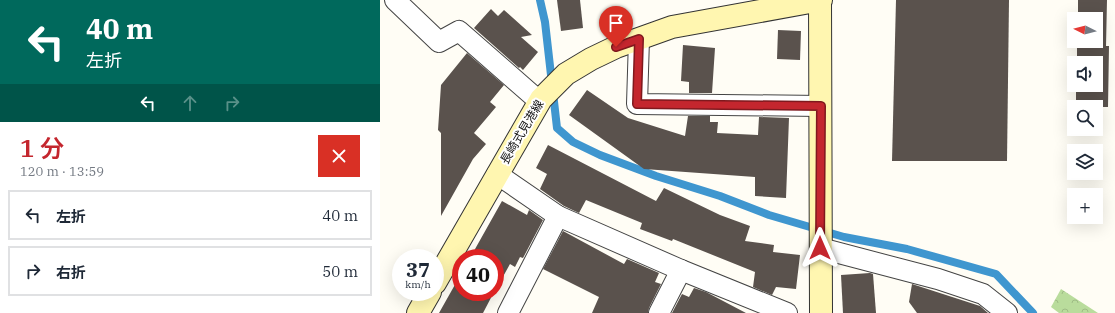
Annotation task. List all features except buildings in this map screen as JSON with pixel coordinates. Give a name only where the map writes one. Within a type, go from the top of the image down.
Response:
[{"type":"main road","name":"長崎式見港線","points":[[444,266],[540,100],[566,74],[591,59],[616,47],[672,27],[820,0]]},
{"type":"main road","points":[[820,0],[821,313]]},
{"type":"main road","points":[[418,313],[425,301]]},
{"type":"street","points":[[395,0],[439,42],[459,31],[540,100]]},
{"type":"street","points":[[639,39],[637,104],[821,106]]},
{"type":"street","points":[[497,174],[558,216],[681,270],[787,313]]},
{"type":"street","points":[[508,313],[558,216]]},
{"type":"street","points":[[820,248],[938,279],[983,294],[1007,313]]},
{"type":"street","points":[[659,313],[681,270]]},
{"type":"green space","points":[[1061,289],[1098,313],[1059,313],[1051,307]]},
{"type":"waterway","points":[[540,0],[545,22],[557,128],[573,142],[600,155],[656,176],[720,196],[769,215],[844,237],[907,249],[996,274],[1033,313]]},
{"type":"route","points":[[616,47],[639,39],[637,104],[821,106],[820,248]]}]
